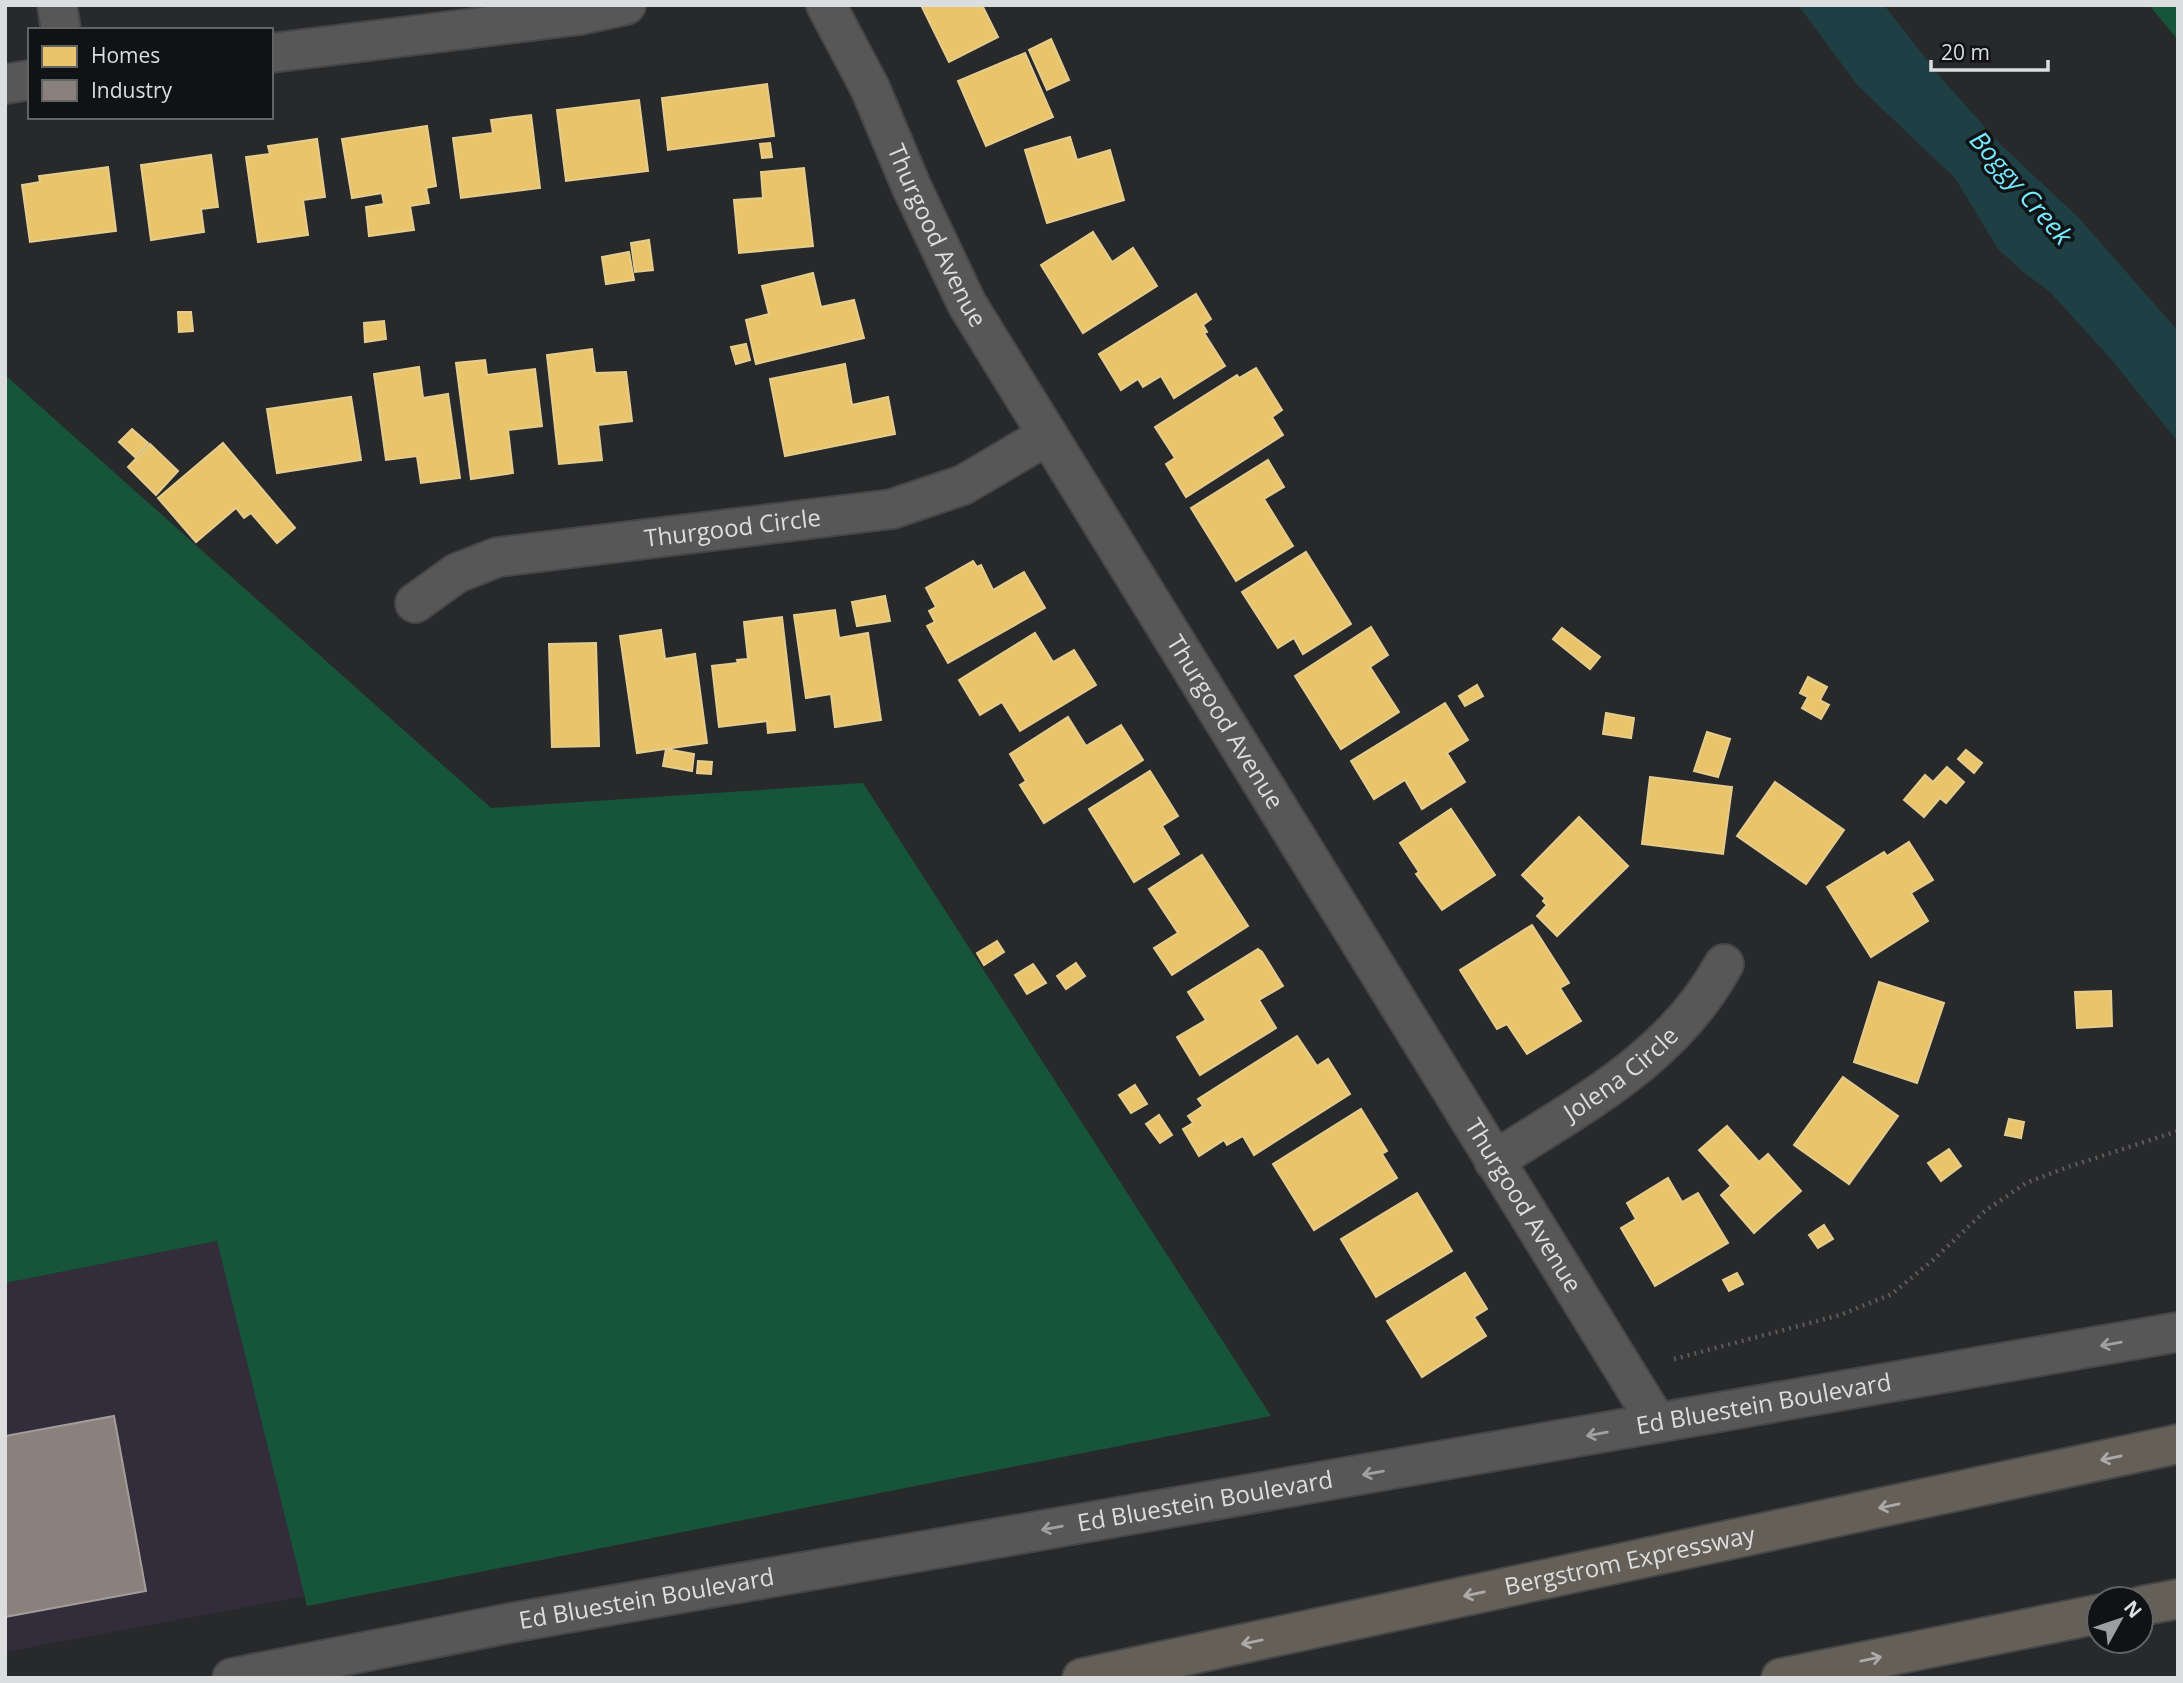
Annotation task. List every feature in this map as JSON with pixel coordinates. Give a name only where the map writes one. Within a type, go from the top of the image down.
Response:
[{"type":"highway","name":"Bergstrom Expressway","points":[[1082,1678],[2178,1444]]},
{"type":"highway","points":[[2155,1603],[2178,1599]]},
{"type":"highway","points":[[1780,1678],[2085,1617]]},
{"type":"street","points":[[57,5],[61,28]]},
{"type":"street","points":[[273,53],[580,15],[626,5]]},
{"type":"street","name":"Thurgood Avenue","points":[[826,5],[870,88],[912,188],[968,304],[1657,1423]]},
{"type":"street","points":[[5,84],[28,80]]},
{"type":"street","name":"Thurgood Circle","points":[[415,603],[457,573],[498,557],[892,509],[963,485],[1048,435]]},
{"type":"street","name":"Jolena Circle","points":[[1494,1161],[1640,1064],[1666,1042],[1710,989],[1724,964]]},
{"type":"street","name":"Ed Bluestein Boulevard","points":[[232,1678],[523,1620],[2178,1332]]},
{"type":"path","points":[[1674,1359],[1840,1315],[1892,1294],[1985,1211],[2026,1183],[2178,1131]]},
{"type":"shaded area","points":[[217,1241],[305,1596],[5,1652],[5,1283]]},
{"type":"green space","points":[[2149,5],[2178,5],[2178,40]]},
{"type":"green space","points":[[5,375],[491,808],[863,783],[1271,1416],[307,1606],[217,1241],[5,1283]]},
{"type":"water","name":"Boggy Creek","points":[[1798,5],[1884,5],[1941,78],[2001,145],[2078,217],[2178,331],[2178,442],[2110,358],[2050,292],[1998,249],[1955,178],[1858,86]]},
{"type":"building: Homes","points":[[921,5],[982,5],[998,37],[949,62]]},
{"type":"building: Homes","points":[[1051,39],[1069,80],[1047,90],[1029,50]]},
{"type":"building: Homes","points":[[1025,53],[1053,117],[986,146],[958,81]]},
{"type":"building: Homes","points":[[767,84],[774,136],[668,150],[662,98]]},
{"type":"building: Homes","points":[[639,100],[648,171],[566,181],[557,110]]},
{"type":"building: Homes","points":[[531,115],[540,188],[461,198],[453,138],[493,133],[491,120]]},
{"type":"building: Homes","points":[[427,126],[436,186],[426,188],[429,203],[410,206],[414,230],[369,236],[366,207],[384,204],[382,193],[352,198],[342,139]]},
{"type":"building: Homes","points":[[1070,137],[1077,160],[1110,150],[1124,200],[1047,223],[1025,150]]},
{"type":"building: Homes","points":[[317,139],[325,197],[303,200],[308,235],[258,242],[246,157],[270,154],[268,146]]},
{"type":"building: Homes","points":[[770,143],[772,157],[762,158],[760,144]]},
{"type":"building: Homes","points":[[211,155],[218,207],[201,209],[204,232],[151,240],[141,165]]},
{"type":"building: Homes","points":[[108,167],[116,231],[30,242],[22,185],[40,182],[39,176]]},
{"type":"building: Homes","points":[[804,168],[813,246],[739,253],[734,200],[763,198],[761,172]]},
{"type":"building: Homes","points":[[1093,232],[1112,262],[1133,248],[1157,286],[1083,333],[1041,265]]},
{"type":"building: Homes","points":[[649,240],[653,270],[635,272],[631,243]]},
{"type":"building: Homes","points":[[629,252],[634,280],[606,284],[602,257]]},
{"type":"building: Homes","points":[[813,273],[821,307],[854,300],[864,338],[756,364],[746,320],[769,314],[762,286]]},
{"type":"building: Homes","points":[[1196,294],[1211,319],[1203,325],[1207,332],[1204,333],[1225,366],[1174,398],[1161,376],[1143,387],[1138,379],[1121,390],[1099,354]]},
{"type":"building: Homes","points":[[178,312],[191,312],[193,331],[179,332]]},
{"type":"building: Homes","points":[[384,321],[386,339],[365,342],[364,323]]},
{"type":"building: Homes","points":[[746,344],[750,360],[736,364],[731,347]]},
{"type":"building: Homes","points":[[592,349],[595,373],[626,372],[632,421],[598,425],[602,460],[559,464],[547,355]]},
{"type":"building: Homes","points":[[485,360],[487,375],[535,369],[542,426],[508,430],[513,473],[471,479],[456,363]]},
{"type":"building: Homes","points":[[845,364],[852,405],[888,397],[895,434],[785,456],[770,379]]},
{"type":"building: Homes","points":[[419,367],[423,398],[448,394],[460,478],[421,483],[417,456],[386,460],[374,374]]},
{"type":"building: Homes","points":[[1256,368],[1282,410],[1272,417],[1283,435],[1186,497],[1166,464],[1175,458],[1155,427],[1237,375],[1239,378]]},
{"type":"building: Homes","points":[[351,397],[361,460],[277,473],[267,409]]},
{"type":"building: Homes","points":[[132,429],[148,443],[135,457],[119,442]]},
{"type":"building: Homes","points":[[223,443],[295,528],[277,543],[251,513],[244,518],[236,508],[196,542],[158,498]]},
{"type":"building: Homes","points":[[150,444],[178,471],[156,495],[128,467]]},
{"type":"building: Homes","points":[[1268,460],[1284,487],[1264,499],[1293,546],[1236,581],[1191,508]]},
{"type":"building: Homes","points":[[1306,552],[1351,624],[1303,654],[1294,638],[1278,648],[1242,592]]},
{"type":"building: Homes","points":[[973,561],[977,567],[981,565],[993,590],[1024,572],[1045,608],[948,663],[927,626],[935,622],[929,611],[936,607],[926,588]]},
{"type":"building: Homes","points":[[885,596],[890,621],[857,626],[852,602]]},
{"type":"building: Homes","points":[[835,610],[839,638],[868,633],[881,720],[835,727],[831,694],[806,698],[794,615]]},
{"type":"building: Homes","points":[[782,617],[795,730],[768,733],[767,721],[719,727],[712,666],[748,659],[744,622]]},
{"type":"building: Homes","points":[[1371,627],[1388,655],[1370,667],[1399,712],[1341,749],[1295,676]]},
{"type":"building: Homes","points":[[1562,628],[1600,657],[1590,669],[1553,639]]},
{"type":"building: Homes","points":[[661,630],[665,659],[695,654],[707,743],[637,753],[620,636]]},
{"type":"building: Homes","points":[[1035,633],[1053,662],[1074,650],[1096,685],[1020,731],[1002,702],[980,715],[959,680]]},
{"type":"building: Homes","points":[[596,643],[599,746],[552,747],[549,644]]},
{"type":"building: Homes","points":[[1808,677],[1827,687],[1820,700],[1829,705],[1821,719],[1802,708],[1808,697],[1800,693]]},
{"type":"building: Homes","points":[[1477,685],[1483,696],[1465,706],[1459,696]]},
{"type":"building: Homes","points":[[1445,703],[1468,740],[1447,753],[1465,782],[1422,809],[1405,780],[1374,799],[1351,761]]},
{"type":"building: Homes","points":[[1606,713],[1634,718],[1631,738],[1603,734]]},
{"type":"building: Homes","points":[[1068,717],[1086,746],[1121,725],[1143,760],[1044,823],[1020,785],[1026,781],[1010,754]]},
{"type":"building: Homes","points":[[1707,732],[1730,739],[1718,777],[1694,771]]},
{"type":"building: Homes","points":[[666,749],[694,754],[692,771],[663,766]]},
{"type":"building: Homes","points":[[1966,750],[1982,763],[1974,773],[1958,759]]},
{"type":"building: Homes","points":[[698,761],[712,762],[711,774],[697,773]]},
{"type":"building: Homes","points":[[1947,767],[1964,782],[1946,803],[1940,798],[1924,817],[1904,800],[1925,775],[1933,782]]},
{"type":"building: Homes","points":[[1150,771],[1178,816],[1162,826],[1179,854],[1134,882],[1089,809]]},
{"type":"building: Homes","points":[[1650,777],[1732,787],[1723,854],[1642,844]]},
{"type":"building: Homes","points":[[1775,782],[1844,830],[1806,884],[1737,836]]},
{"type":"building: Homes","points":[[1451,809],[1495,875],[1442,910],[1416,874],[1419,872],[1400,843]]},
{"type":"building: Homes","points":[[1579,817],[1628,866],[1557,936],[1537,916],[1547,905],[1543,901],[1545,898],[1522,875]]},
{"type":"building: Homes","points":[[1909,842],[1933,880],[1911,893],[1928,921],[1871,957],[1827,887],[1884,852],[1887,856]]},
{"type":"building: Homes","points":[[1202,855],[1248,926],[1172,975],[1154,948],[1178,933],[1149,889]]},
{"type":"building: Homes","points":[[1532,925],[1569,983],[1560,988],[1581,1021],[1527,1054],[1507,1024],[1497,1029],[1460,970]]},
{"type":"building: Homes","points":[[997,941],[1004,952],[984,965],[977,953]]},
{"type":"building: Homes","points":[[1258,949],[1283,986],[1259,1000],[1276,1028],[1200,1075],[1177,1037],[1206,1020],[1188,992]]},
{"type":"building: Homes","points":[[1076,963],[1085,976],[1066,989],[1057,976]]},
{"type":"building: Homes","points":[[1033,964],[1046,983],[1027,994],[1015,975]]},
{"type":"building: Homes","points":[[1879,982],[1944,1003],[1917,1083],[1854,1062]]},
{"type":"building: Homes","points":[[2111,991],[2112,1026],[2077,1028],[2075,992]]},
{"type":"building: Homes","points":[[1297,1036],[1317,1066],[1328,1059],[1350,1094],[1254,1155],[1243,1136],[1227,1145],[1224,1140],[1199,1156],[1183,1129],[1193,1123],[1188,1116],[1203,1106],[1198,1099]]},
{"type":"building: Homes","points":[[1843,1077],[1898,1116],[1849,1184],[1794,1145]]},
{"type":"building: Homes","points":[[1135,1085],[1147,1104],[1131,1113],[1119,1095]]},
{"type":"building: Homes","points":[[1361,1109],[1387,1151],[1382,1154],[1397,1178],[1314,1230],[1273,1164]]},
{"type":"building: Homes","points":[[1159,1115],[1172,1135],[1160,1143],[1146,1124]]},
{"type":"building: Homes","points":[[2009,1119],[2024,1122],[2021,1138],[2005,1135]]},
{"type":"building: Homes","points":[[1727,1126],[1759,1162],[1768,1154],[1801,1191],[1754,1233],[1721,1195],[1731,1186],[1699,1150]]},
{"type":"building: Homes","points":[[1949,1149],[1961,1166],[1941,1181],[1928,1163]]},
{"type":"building: Homes","points":[[1668,1178],[1682,1202],[1698,1193],[1728,1243],[1655,1286],[1621,1228],[1636,1219],[1627,1203]]},
{"type":"building: Homes","points":[[1417,1193],[1452,1251],[1376,1297],[1341,1239]]},
{"type":"building: Homes","points":[[1824,1225],[1833,1239],[1818,1248],[1809,1235]]},
{"type":"building: Homes","points":[[1465,1273],[1487,1309],[1474,1317],[1486,1336],[1422,1377],[1387,1321]]},
{"type":"building: Homes","points":[[1737,1273],[1743,1284],[1729,1291],[1723,1280]]},
{"type":"building: Industry","points":[[114,1416],[146,1591],[5,1617],[5,1436]]}]
